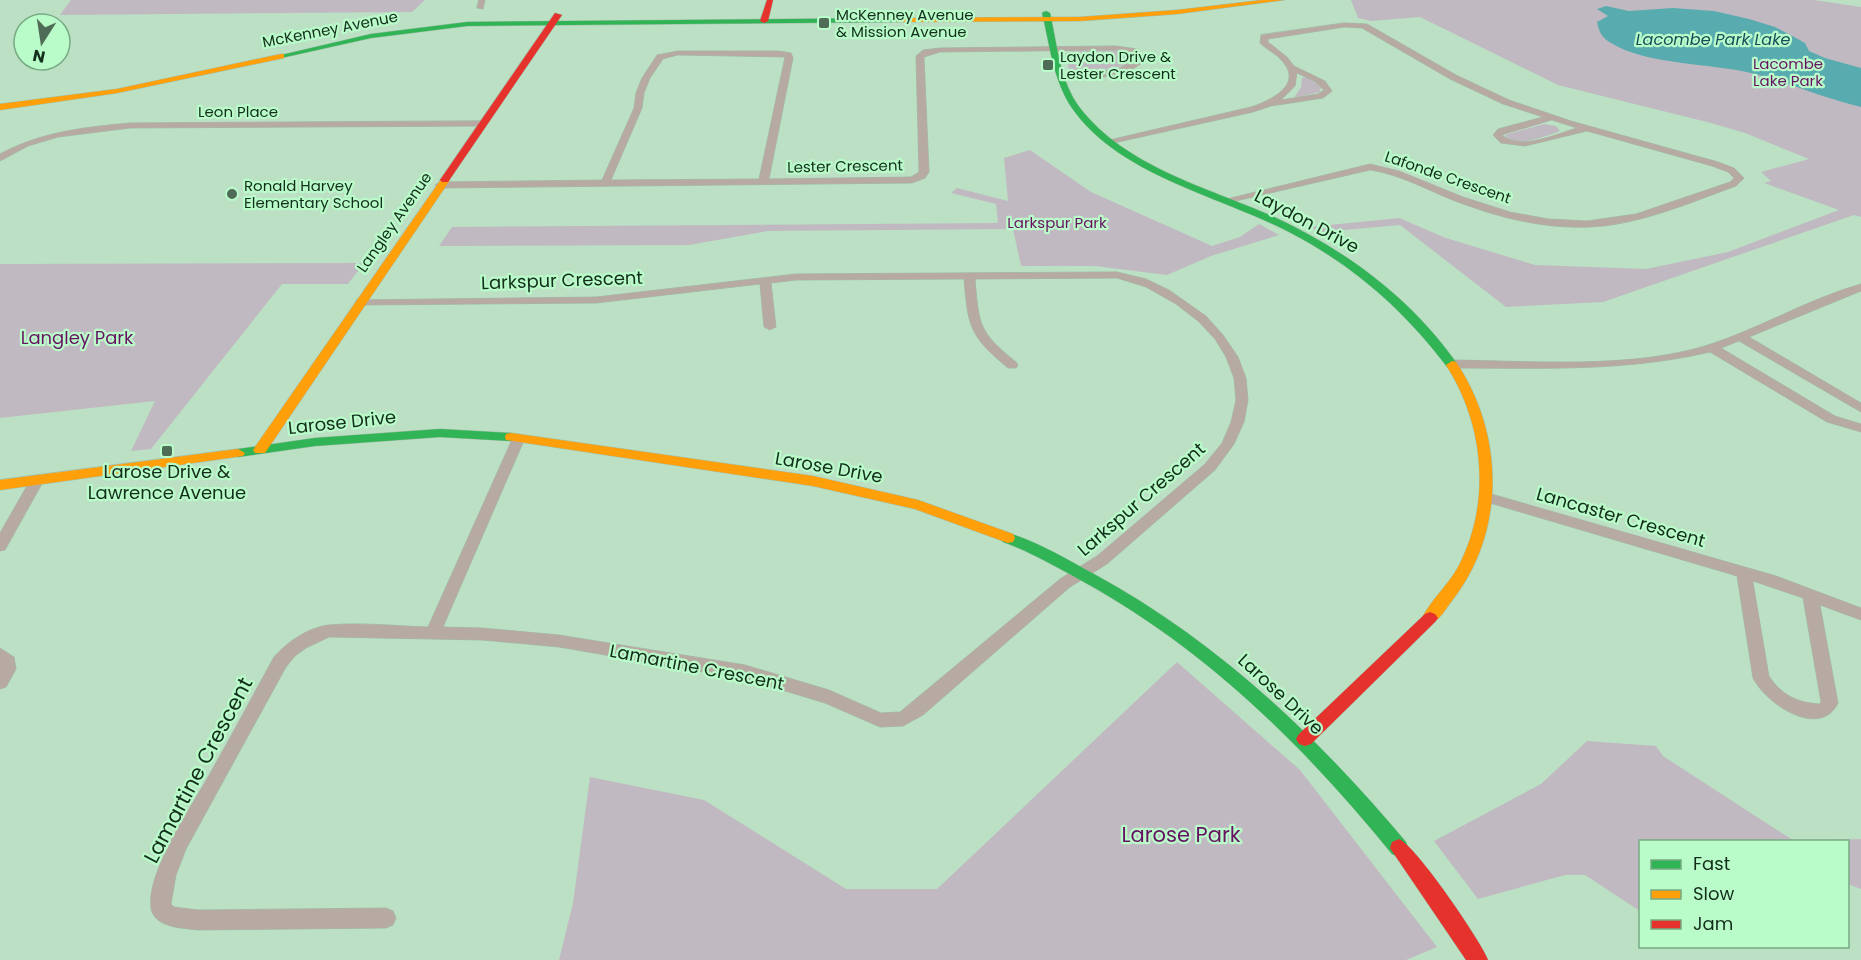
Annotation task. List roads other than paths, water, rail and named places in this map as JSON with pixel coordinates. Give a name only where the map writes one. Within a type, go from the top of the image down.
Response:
[{"type":"street","points":[[765,17],[770,0]]},
{"type":"street","name":"McKenney Avenue","points":[[1047,16],[1222,0]]},
{"type":"street","name":"McKenney Avenue","points":[[0,99],[73,91],[142,79],[363,31],[472,18],[1123,17],[1281,0]]},
{"type":"street","name":"Laydon Drive","points":[[1047,16],[1069,97],[1078,111],[1109,141],[1154,167],[1310,239],[1376,280],[1424,326],[1453,364],[1470,396],[1483,434],[1488,474],[1488,498],[1475,548],[1450,593],[1424,624],[1305,739]]},
{"type":"street","name":"McKenney Avenue","points":[[0,107],[117,91],[371,36],[467,24],[555,18]]},
{"type":"street","name":"Langley Avenue","points":[[260,450],[555,18]]},
{"type":"street","name":"Lafonde Crescent","points":[[1230,201],[1370,167],[1390,170],[1457,199],[1505,214],[1556,222],[1602,223],[1636,217],[1738,181],[1735,172],[1715,164],[1551,118],[1464,83],[1364,26],[1348,25],[1264,37],[1264,43],[1284,58],[1291,68],[1293,81],[1280,98],[1266,106]]},
{"type":"street","points":[[1056,50],[1120,48],[1134,51],[1142,59],[1139,64],[1130,68],[1081,77],[1063,77]]},
{"type":"street","name":"Lester Crescent","points":[[440,185],[900,182],[919,178],[924,172],[922,54],[935,50],[1056,50]]},
{"type":"street","name":"Lester Crescent","points":[[605,184],[638,108],[646,78],[660,57],[671,53],[782,53],[789,58],[763,183]]},
{"type":"street","name":"Lafonde Crescent","points":[[1109,141],[1327,93],[1328,89],[1325,85],[1291,68]]},
{"type":"street","points":[[1551,118],[1501,131],[1497,135],[1506,142],[1523,145],[1586,128]]},
{"type":"street","name":"Leon Place","points":[[0,158],[15,147],[34,141],[119,125],[482,123]]},
{"type":"street","name":"Larkspur Crescent","points":[[360,302],[579,300],[630,297],[802,277],[1111,275],[1139,280],[1174,297],[1207,323],[1222,339],[1239,375],[1243,396],[1241,416],[1232,437],[1218,458],[1102,560],[1083,572]]},
{"type":"street","points":[[969,276],[975,330],[981,340],[1012,365]]},
{"type":"street","points":[[765,281],[770,327]]},
{"type":"street","points":[[1453,364],[1626,362],[1669,357],[1712,348],[1861,287]]},
{"type":"street","points":[[1849,292],[1861,298]]},
{"type":"street","points":[[1740,337],[1861,408]]},
{"type":"street","points":[[1712,348],[1831,419],[1861,428]]},
{"type":"street","name":"Larose Drive","points":[[0,485],[352,438],[414,433],[519,438],[813,481],[891,496],[1006,535],[1083,572],[1130,599],[1197,645],[1263,698],[1305,739],[1402,849],[1478,960]]},
{"type":"street","points":[[433,632],[519,438]]},
{"type":"street","points":[[0,546],[37,480]]},
{"type":"street","name":"Lancaster Crescent","points":[[1488,498],[1744,573],[1810,594],[1861,614]]},
{"type":"street","name":"Lamartine Crescent","points":[[386,918],[182,918],[170,916],[161,908],[161,894],[172,861],[288,651],[307,638],[328,631],[433,632],[559,641],[745,672],[829,697],[880,720],[894,721],[903,719],[917,710],[1065,583],[1083,572]]},
{"type":"street","points":[[1744,573],[1761,678],[1767,689],[1792,707],[1809,712],[1824,711],[1830,703],[1810,594]]},
{"type":"street","points":[[0,655],[8,662],[8,669],[0,682]]},
{"type":"water","name":"Lacombe Park Lake","points":[[1606,6],[1629,11],[1673,8],[1714,11],[1775,27],[1805,43],[1809,51],[1861,68],[1861,107],[1751,73],[1660,60],[1625,50],[1608,41],[1600,32],[1597,22],[1608,16],[1597,9]]},
{"type":"place","name":"McKenney Avenue & Mission Avenue","points":[[824,23]]},
{"type":"place","name":"Laydon Drive & Lester Crescent","points":[[1048,65]]},
{"type":"place","name":"Ronald Harvey Elementary School","points":[[232,194]]},
{"type":"place","name":"Larose Drive & Lawrence Avenue","points":[[167,451]]},
{"type":"park label","name":"Lacombe Lake Park","points":[[1788,72]]},
{"type":"park label","name":"Larkspur Park","points":[[1057,222]]},
{"type":"park label","name":"Langley Park","points":[[77,337]]},
{"type":"park label","name":"Larose Park","points":[[1181,834]]}]
